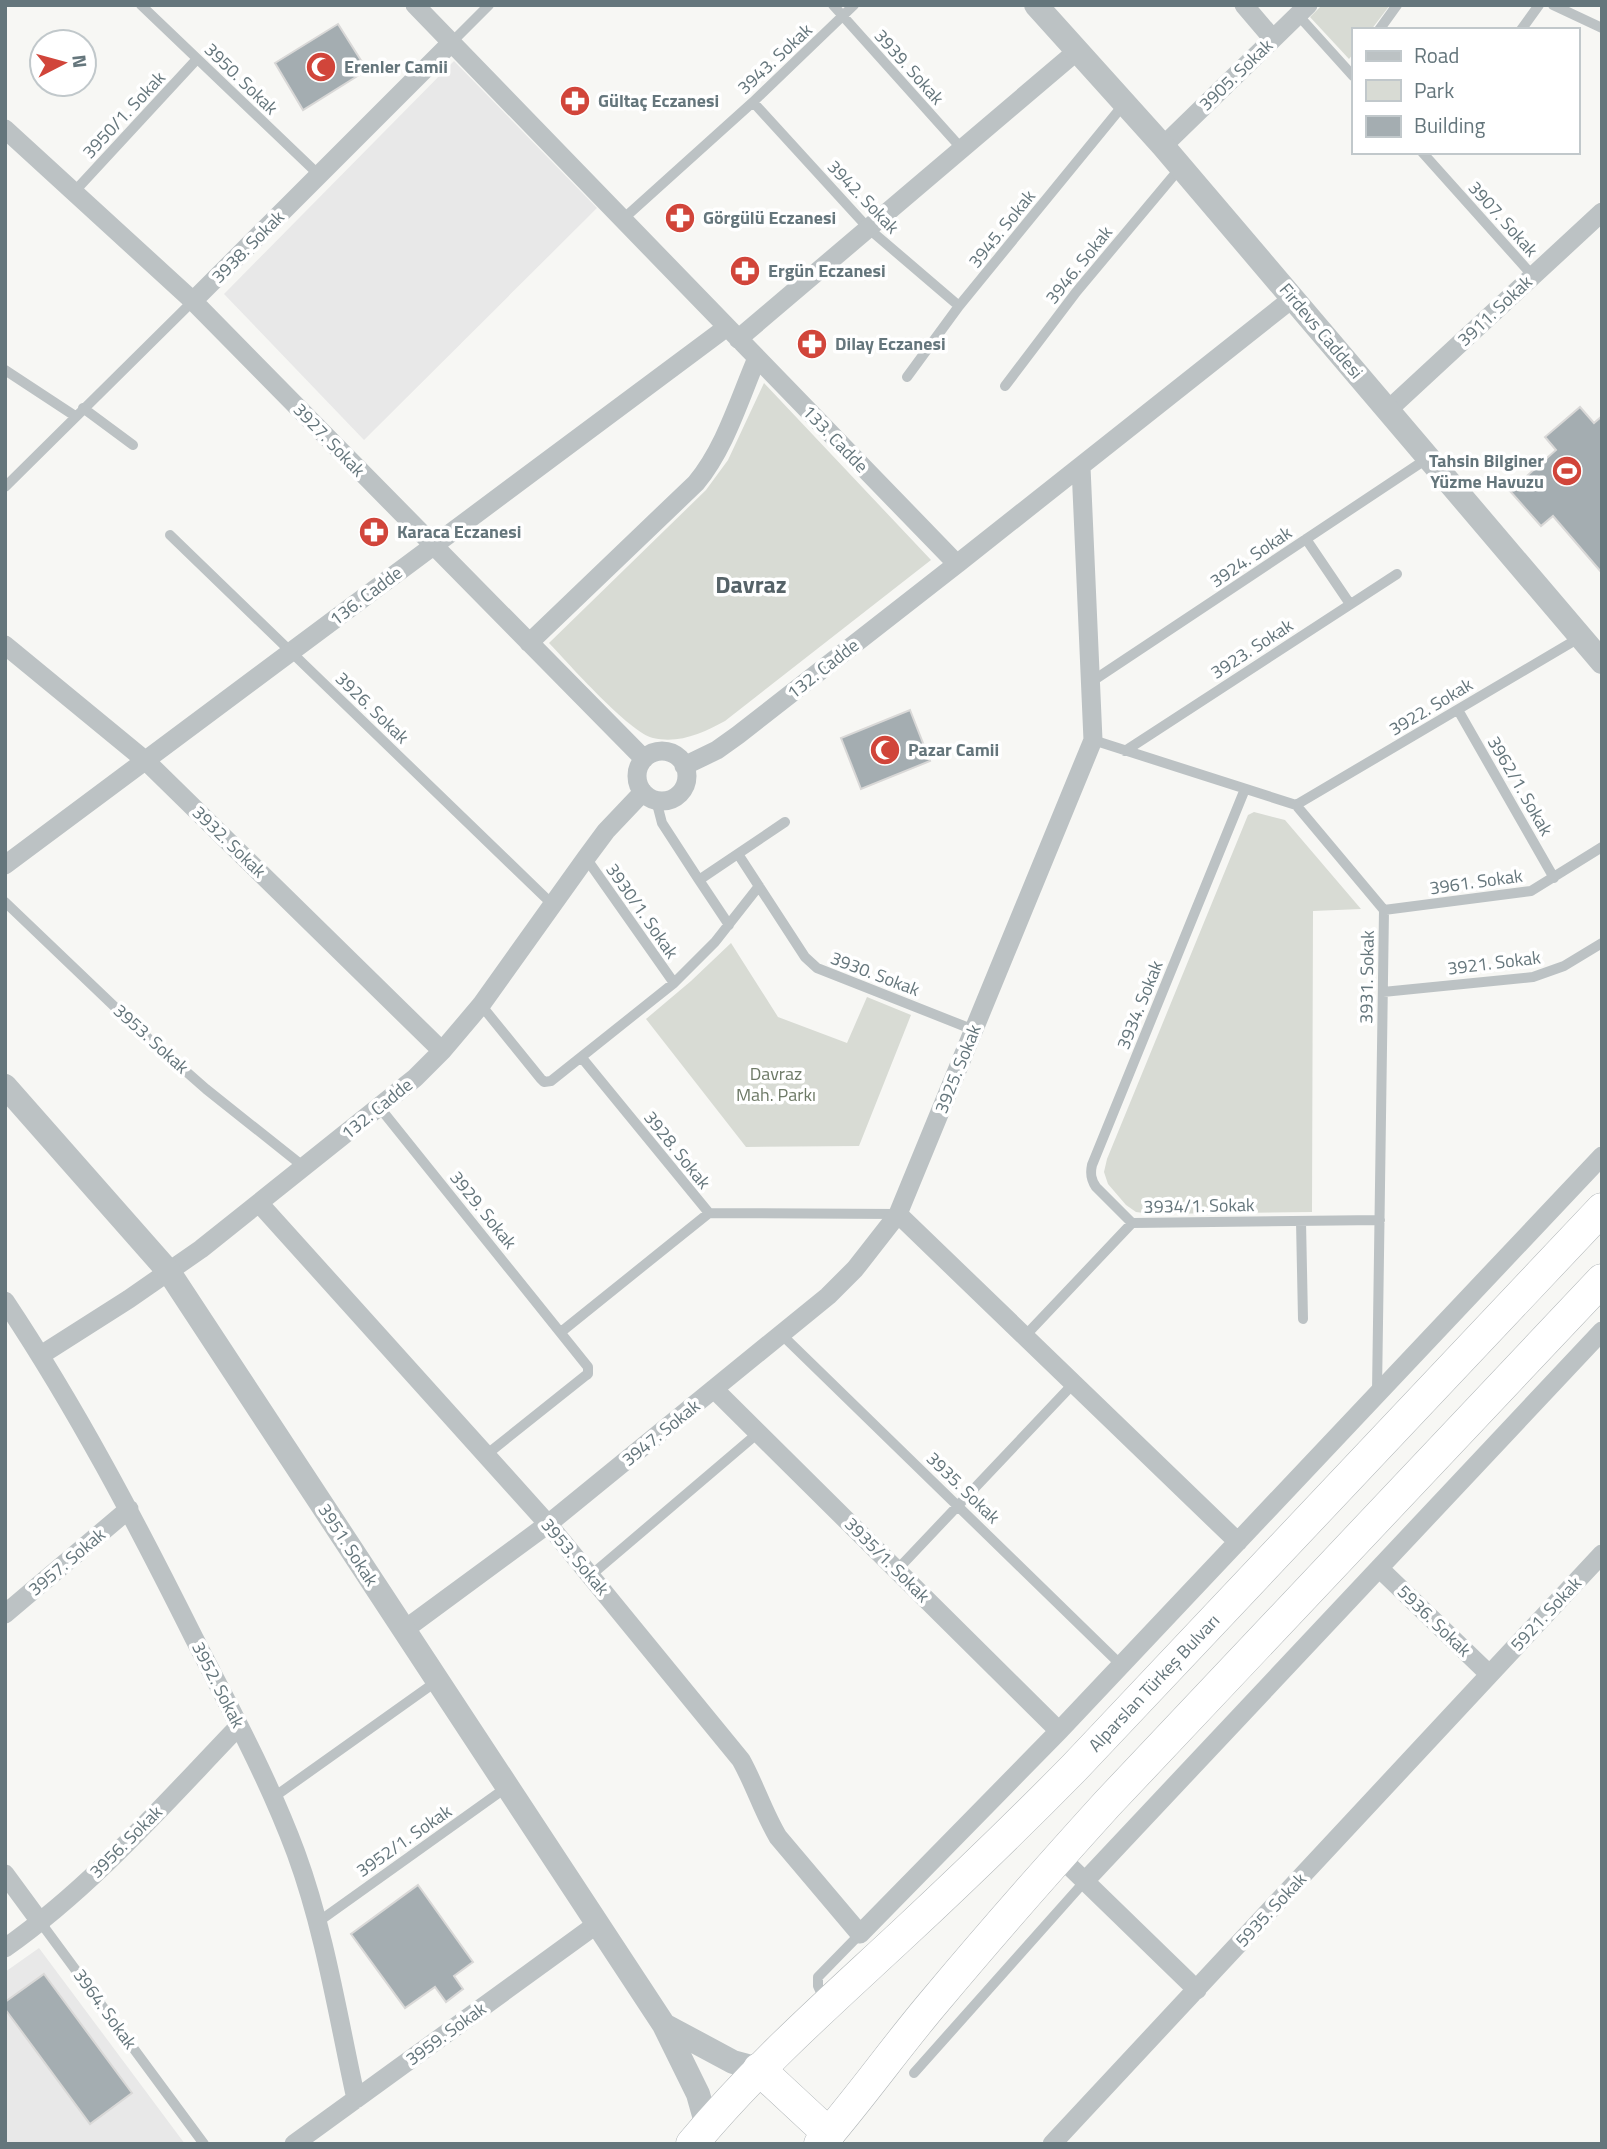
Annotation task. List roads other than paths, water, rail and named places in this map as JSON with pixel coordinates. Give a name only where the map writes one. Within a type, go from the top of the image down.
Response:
[{"type":"highway","name":"Alparslan Türkeş Bulvarı","points":[[708,2138],[759,2069],[993,1849],[1074,1768],[1602,1209]]},
{"type":"highway","points":[[759,2069],[825,2140],[932,2004],[1059,1857],[1602,1280]]},
{"type":"street","name":"133. Cadde","points":[[415,5],[957,564]]},
{"type":"street","name":"Firdevs Caddesi","points":[[1036,5],[1163,146],[1602,662]]},
{"type":"street","points":[[1244,5],[1273,39]]},
{"type":"street","name":"3905. Sokak","points":[[1163,146],[1303,10]]},
{"type":"street","name":"3938. Sokak","points":[[193,301],[451,43]]},
{"type":"street","name":"136. Cadde","points":[[5,865],[433,546],[733,333],[869,229],[1077,51]]},
{"type":"street","name":"3927. Sokak","points":[[5,129],[193,301],[644,759]]},
{"type":"street","name":"3911. Sokak","points":[[1388,410],[1602,212]]},
{"type":"street","points":[[957,564],[1293,299]]},
{"type":"street","points":[[529,643],[707,470],[757,358]]},
{"type":"street","name":"3925. Sokak","points":[[898,1214],[1093,740],[1081,467]]},
{"type":"street","name":"132. Cadde","points":[[684,766],[717,750],[738,735],[957,564]]},
{"type":"street","name":"3932. Sokak","points":[[5,645],[146,761],[442,1051]]},
{"type":"street","points":[[663,751],[678,757],[684,766],[684,787],[679,794],[664,801],[650,796],[637,777],[644,759],[654,752],[663,751]]},
{"type":"street","name":"132. Cadde","points":[[41,1355],[169,1272],[415,1078],[481,1005],[606,831],[650,796]]},
{"type":"street","name":"3951. Sokak","points":[[5,1086],[169,1272],[664,2025],[698,2094],[708,2138]]},
{"type":"street","points":[[860,1934],[1059,1731],[1602,1156]]},
{"type":"street","name":"3953. Sokak","points":[[259,1203],[548,1524],[741,1760],[778,1837],[860,1934]]},
{"type":"street","points":[[898,1214],[1238,1542]]},
{"type":"street","name":"3947. Sokak","points":[[404,1630],[548,1524],[828,1296],[855,1269],[898,1214]]},
{"type":"street","name":"3952. Sokak","points":[[5,1301],[81,1420],[130,1509],[274,1797],[297,1854],[318,1922],[356,2099]]},
{"type":"street","points":[[1085,1881],[1602,1331]]},
{"type":"street","name":"3935/1. Sokak","points":[[715,1389],[1059,1731]]},
{"type":"street","name":"3957. Sokak","points":[[5,1614],[130,1509]]},
{"type":"street","name":"5921. Sokak","points":[[1489,1674],[1602,1554]]},
{"type":"street","name":"5936. Sokak","points":[[1379,1568],[1489,1674]]},
{"type":"street","name":"5935. Sokak","points":[[1052,2144],[1489,1674]]},
{"type":"street","name":"3956. Sokak","points":[[5,1948],[41,1923],[108,1863],[239,1726]]},
{"type":"street","points":[[1059,1857],[1197,1990]]},
{"type":"street","name":"3964. Sokak","points":[[5,1874],[41,1923]]},
{"type":"street","name":"3959. Sokak","points":[[295,2144],[597,1924]]},
{"type":"street","name":"3951. Sokak","points":[[664,2025],[733,2062],[759,2069]]},
{"type":"lane","name":"3950. Sokak","points":[[141,5],[319,175]]},
{"type":"lane","name":"3938. Sokak","points":[[451,43],[489,5]]},
{"type":"lane","name":"3939. Sokak","points":[[833,5],[962,149]]},
{"type":"lane","name":"3943. Sokak","points":[[622,220],[855,5]]},
{"type":"lane","points":[[1380,28],[1397,5]]},
{"type":"lane","points":[[1522,28],[1539,5]]},
{"type":"lane","points":[[1553,5],[1602,28]]},
{"type":"lane","points":[[1303,10],[1352,70]]},
{"type":"lane","name":"3950/1. Sokak","points":[[74,192],[197,59]]},
{"type":"lane","name":"3942. Sokak","points":[[752,102],[869,229],[959,306]]},
{"type":"lane","name":"3945. Sokak","points":[[907,377],[959,306],[1124,103]]},
{"type":"lane","name":"3907. Sokak","points":[[1427,154],[1533,276]]},
{"type":"lane","name":"3946. Sokak","points":[[1005,386],[1077,291],[1181,167]]},
{"type":"lane","name":"3938. Sokak","points":[[5,487],[193,301]]},
{"type":"lane","points":[[5,370],[75,416]]},
{"type":"lane","points":[[83,408],[133,446]]},
{"type":"lane","name":"3924. Sokak","points":[[1091,682],[1428,457]]},
{"type":"lane","name":"3926. Sokak","points":[[170,535],[553,905]]},
{"type":"lane","points":[[1306,539],[1350,604]]},
{"type":"lane","name":"3923. Sokak","points":[[1125,751],[1397,574]]},
{"type":"lane","name":"3922. Sokak","points":[[1296,805],[1581,637]]},
{"type":"lane","name":"3962/1. Sokak","points":[[1458,709],[1554,878]]},
{"type":"lane","points":[[1093,740],[1296,805]]},
{"type":"lane","name":"3934. Sokak","points":[[1132,1223],[1091,1181],[1091,1165],[1245,789]]},
{"type":"lane","points":[[650,796],[662,823],[729,925]]},
{"type":"lane","name":"3931. Sokak","points":[[1296,805],[1384,911],[1377,1394]]},
{"type":"lane","points":[[699,880],[785,822]]},
{"type":"lane","name":"3961. Sokak","points":[[1384,911],[1531,891],[1602,847]]},
{"type":"lane","name":"3930. Sokak","points":[[737,854],[805,957],[817,968],[974,1030]]},
{"type":"lane","name":"3930/1. Sokak","points":[[586,858],[674,983]]},
{"type":"lane","points":[[481,1005],[544,1082],[554,1080],[674,983],[729,925],[759,886]]},
{"type":"lane","name":"3953. Sokak","points":[[5,902],[140,1031],[206,1089],[304,1168]]},
{"type":"lane","name":"3921. Sokak","points":[[1383,992],[1541,975],[1564,967],[1602,943]]},
{"type":"lane","name":"3928. Sokak","points":[[582,1058],[709,1213],[898,1214]]},
{"type":"lane","name":"3929. Sokak","points":[[380,1108],[588,1367],[588,1374],[485,1454]]},
{"type":"lane","points":[[561,1332],[709,1213]]},
{"type":"lane","name":"3934/1. Sokak","points":[[1025,1336],[1132,1223],[1380,1220]]},
{"type":"lane","points":[[1301,1221],[1303,1319]]},
{"type":"lane","name":"3935. Sokak","points":[[782,1334],[1121,1665]]},
{"type":"lane","points":[[897,1570],[1074,1383]]},
{"type":"lane","points":[[590,1576],[758,1433]]},
{"type":"lane","points":[[274,1797],[438,1681]]},
{"type":"lane","name":"3952/1. Sokak","points":[[318,1922],[508,1787]]},
{"type":"lane","points":[[914,2073],[1085,1881]]},
{"type":"lane","name":"3964. Sokak","points":[[41,1923],[205,2144]]},
{"type":"lane","points":[[826,2005],[818,1986],[818,1977],[860,1934]]},
{"type":"place","name":"Erenler Camii","points":[[321,67]]},
{"type":"place","name":"Gültaç Eczanesi","points":[[575,101]]},
{"type":"place","name":"Görgülü Eczanesi","points":[[680,218]]},
{"type":"place","name":"Ergün Eczanesi","points":[[745,271]]},
{"type":"place","name":"Dilay Eczanesi","points":[[812,344]]},
{"type":"place","name":"Tahsin Bilginer Yüzme Havuzu","points":[[1567,471]]},
{"type":"place","name":"Karaca Eczanesi","points":[[374,532]]},
{"type":"place","name":"Pazar Camii","points":[[885,750]]},
{"type":"district","name":"Davraz","points":[[751,585]]},
{"type":"park label","name":"Davraz Mah. Parkı","points":[[776,1084]]}]
